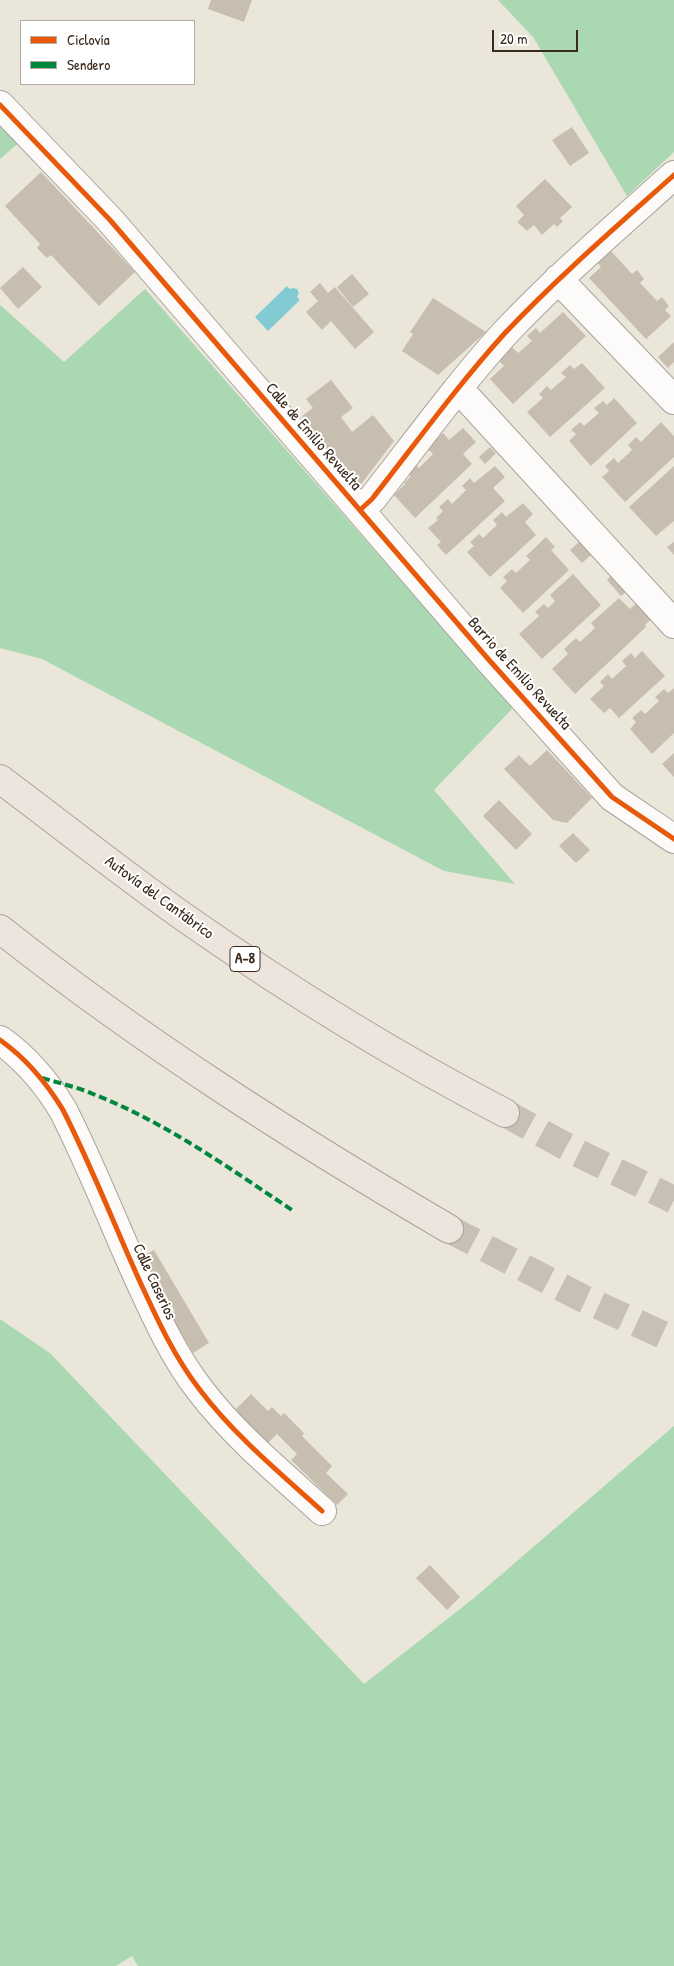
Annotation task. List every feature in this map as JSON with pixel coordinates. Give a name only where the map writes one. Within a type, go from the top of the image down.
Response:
[{"type":"highway","name":"Autovía del Cantábrico","points":[[0,779],[122,872],[255,966],[443,1081],[505,1113]]},
{"type":"highway","points":[[0,929],[99,1003],[208,1079],[286,1131],[450,1229]]},
{"type":"street","name":"Calle de Emilio Revuelta","points":[[0,105],[110,220],[360,510],[372,499],[458,388],[505,334],[558,279],[674,175]]},
{"type":"street","points":[[558,279],[674,400]]},
{"type":"street","points":[[458,388],[674,624]]},
{"type":"street","name":"Barrio de Emilio Revuelta","points":[[360,510],[489,660],[612,797],[674,839]]},
{"type":"street","name":"Calle Caserios","points":[[0,1040],[29,1064],[54,1094],[64,1110],[151,1307],[188,1373],[230,1425],[322,1511]]},
{"type":"green space","points":[[498,0],[674,0],[674,152],[627,196],[533,37]]},
{"type":"green space","points":[[0,118],[22,140],[0,159]]},
{"type":"green space","points":[[145,289],[513,708],[434,790],[515,884],[444,871],[42,659],[0,648],[0,305],[64,362]]},
{"type":"green space","points":[[0,1319],[51,1354],[364,1684],[474,1598],[674,1426],[674,1966],[138,1966],[132,1956],[116,1966],[0,1966]]},
{"type":"water","points":[[287,286],[290,289],[297,289],[299,293],[297,297],[300,300],[268,331],[255,317]]},
{"type":"building","points":[[211,0],[252,0],[244,22],[208,9]]},
{"type":"building","points":[[572,127],[589,153],[570,166],[552,140]]},
{"type":"building","points":[[41,172],[135,272],[99,306],[51,255],[47,258],[37,248],[40,244],[5,206]]},
{"type":"building","points":[[545,179],[572,207],[560,218],[563,221],[557,227],[554,224],[542,235],[534,225],[527,231],[517,222],[524,215],[516,206]]},
{"type":"building","points":[[610,250],[632,274],[637,270],[644,279],[640,283],[657,301],[662,297],[669,306],[665,310],[671,316],[646,339],[589,278],[601,267],[597,262]]},
{"type":"building","points":[[23,267],[42,287],[18,309],[0,288]]},
{"type":"building","points":[[352,274],[369,294],[353,307],[337,287]]},
{"type":"building","points":[[320,283],[328,293],[335,287],[374,332],[355,349],[331,321],[322,330],[306,312],[318,301],[310,292]]},
{"type":"building","points":[[433,298],[486,332],[438,375],[402,351],[413,334],[410,332]]},
{"type":"building","points":[[563,312],[586,336],[513,404],[490,379],[504,366],[498,360],[512,347],[518,353],[532,341],[527,336],[536,328],[540,333]]},
{"type":"building","points":[[674,342],[674,362],[668,368],[658,357]]},
{"type":"building","points":[[582,363],[605,388],[550,437],[527,412],[543,398],[539,394],[547,386],[551,390],[566,377],[561,373],[570,365],[574,369]]},
{"type":"building","points":[[331,380],[353,408],[341,417],[352,432],[373,415],[394,441],[359,487],[334,458],[331,460],[323,450],[326,448],[317,435],[314,437],[305,426],[308,424],[302,416],[313,408],[306,399]]},
{"type":"building","points":[[614,398],[637,423],[591,466],[569,441],[576,434],[571,430],[580,422],[584,426],[599,413],[594,408],[603,401],[607,405]]},
{"type":"building","points":[[661,422],[674,436],[674,457],[625,502],[602,477],[609,471],[605,466],[614,458],[618,463],[632,450],[628,445],[636,437],[641,442]]},
{"type":"building","points":[[463,428],[476,442],[463,454],[472,464],[415,518],[394,495],[411,476],[406,472],[415,464],[419,468],[433,454],[427,448],[443,433],[449,440]]},
{"type":"building","points":[[490,447],[496,453],[485,464],[479,457]]},
{"type":"building","points":[[495,466],[505,477],[493,488],[505,501],[446,555],[437,545],[441,542],[428,528],[438,520],[436,518],[443,511],[439,507],[448,499],[452,504],[466,490],[462,486],[470,478],[474,483]]},
{"type":"building","points":[[674,466],[674,521],[656,536],[629,507]]},
{"type":"building","points":[[523,503],[533,514],[525,522],[536,535],[490,577],[467,552],[474,546],[470,542],[479,534],[483,538],[497,525],[493,520],[502,512],[506,517]]},
{"type":"building","points":[[546,537],[555,547],[551,550],[569,570],[523,613],[500,588],[507,581],[503,577],[512,569],[516,573],[530,560],[526,556]]},
{"type":"building","points":[[579,542],[591,555],[582,563],[570,550]]},
{"type":"building","points":[[674,542],[674,555],[667,547]]},
{"type":"building","points":[[617,570],[632,586],[621,596],[607,580]]},
{"type":"building","points":[[573,574],[601,605],[542,659],[519,634],[539,616],[535,612],[544,604],[548,608],[555,601],[550,595]]},
{"type":"building","points":[[619,598],[630,609],[639,600],[654,616],[645,625],[646,627],[575,694],[552,669],[568,654],[564,649],[576,638],[580,642],[595,628],[591,623]]},
{"type":"building","points":[[642,651],[665,676],[619,718],[610,708],[604,713],[590,699],[604,686],[600,682],[608,674],[612,679],[626,666],[622,661],[631,653],[635,658]]},
{"type":"building","points":[[674,688],[674,733],[652,754],[630,729],[636,722],[632,718],[641,710],[645,714],[659,701],[655,697],[664,689],[668,693]]},
{"type":"building","points":[[547,750],[592,798],[567,823],[553,820],[504,769],[519,755],[530,766]]},
{"type":"building","points":[[674,753],[674,777],[662,764]]},
{"type":"building","points":[[499,800],[532,834],[516,850],[483,816]]},
{"type":"building","points":[[573,833],[590,850],[576,863],[559,846]]},
{"type":"building","points":[[154,1250],[209,1343],[193,1353],[170,1314],[175,1311],[143,1256]]},
{"type":"building","points":[[251,1394],[268,1411],[272,1407],[281,1416],[284,1413],[304,1433],[302,1436],[332,1466],[326,1473],[348,1494],[337,1505],[291,1460],[297,1454],[277,1434],[268,1443],[235,1410]]},
{"type":"building","points":[[430,1565],[460,1597],[447,1610],[416,1578]]},
{"type":"tunnel","points":[[505,1113],[578,1153],[674,1200]]},
{"type":"tunnel","points":[[449,1229],[582,1298],[674,1340]]},
{"type":"marked path","points":[[42,1078],[74,1087],[120,1105],[146,1118],[220,1162],[292,1210]]},
{"type":"cycle path","points":[[0,105],[110,220],[489,660],[612,797],[674,839]]},
{"type":"cycle path","points":[[360,510],[372,499],[453,394],[505,333],[566,272],[674,175]]},
{"type":"cycle path","points":[[0,1040],[19,1055],[35,1072],[63,1110],[154,1312],[191,1378],[228,1423],[322,1511]]}]
